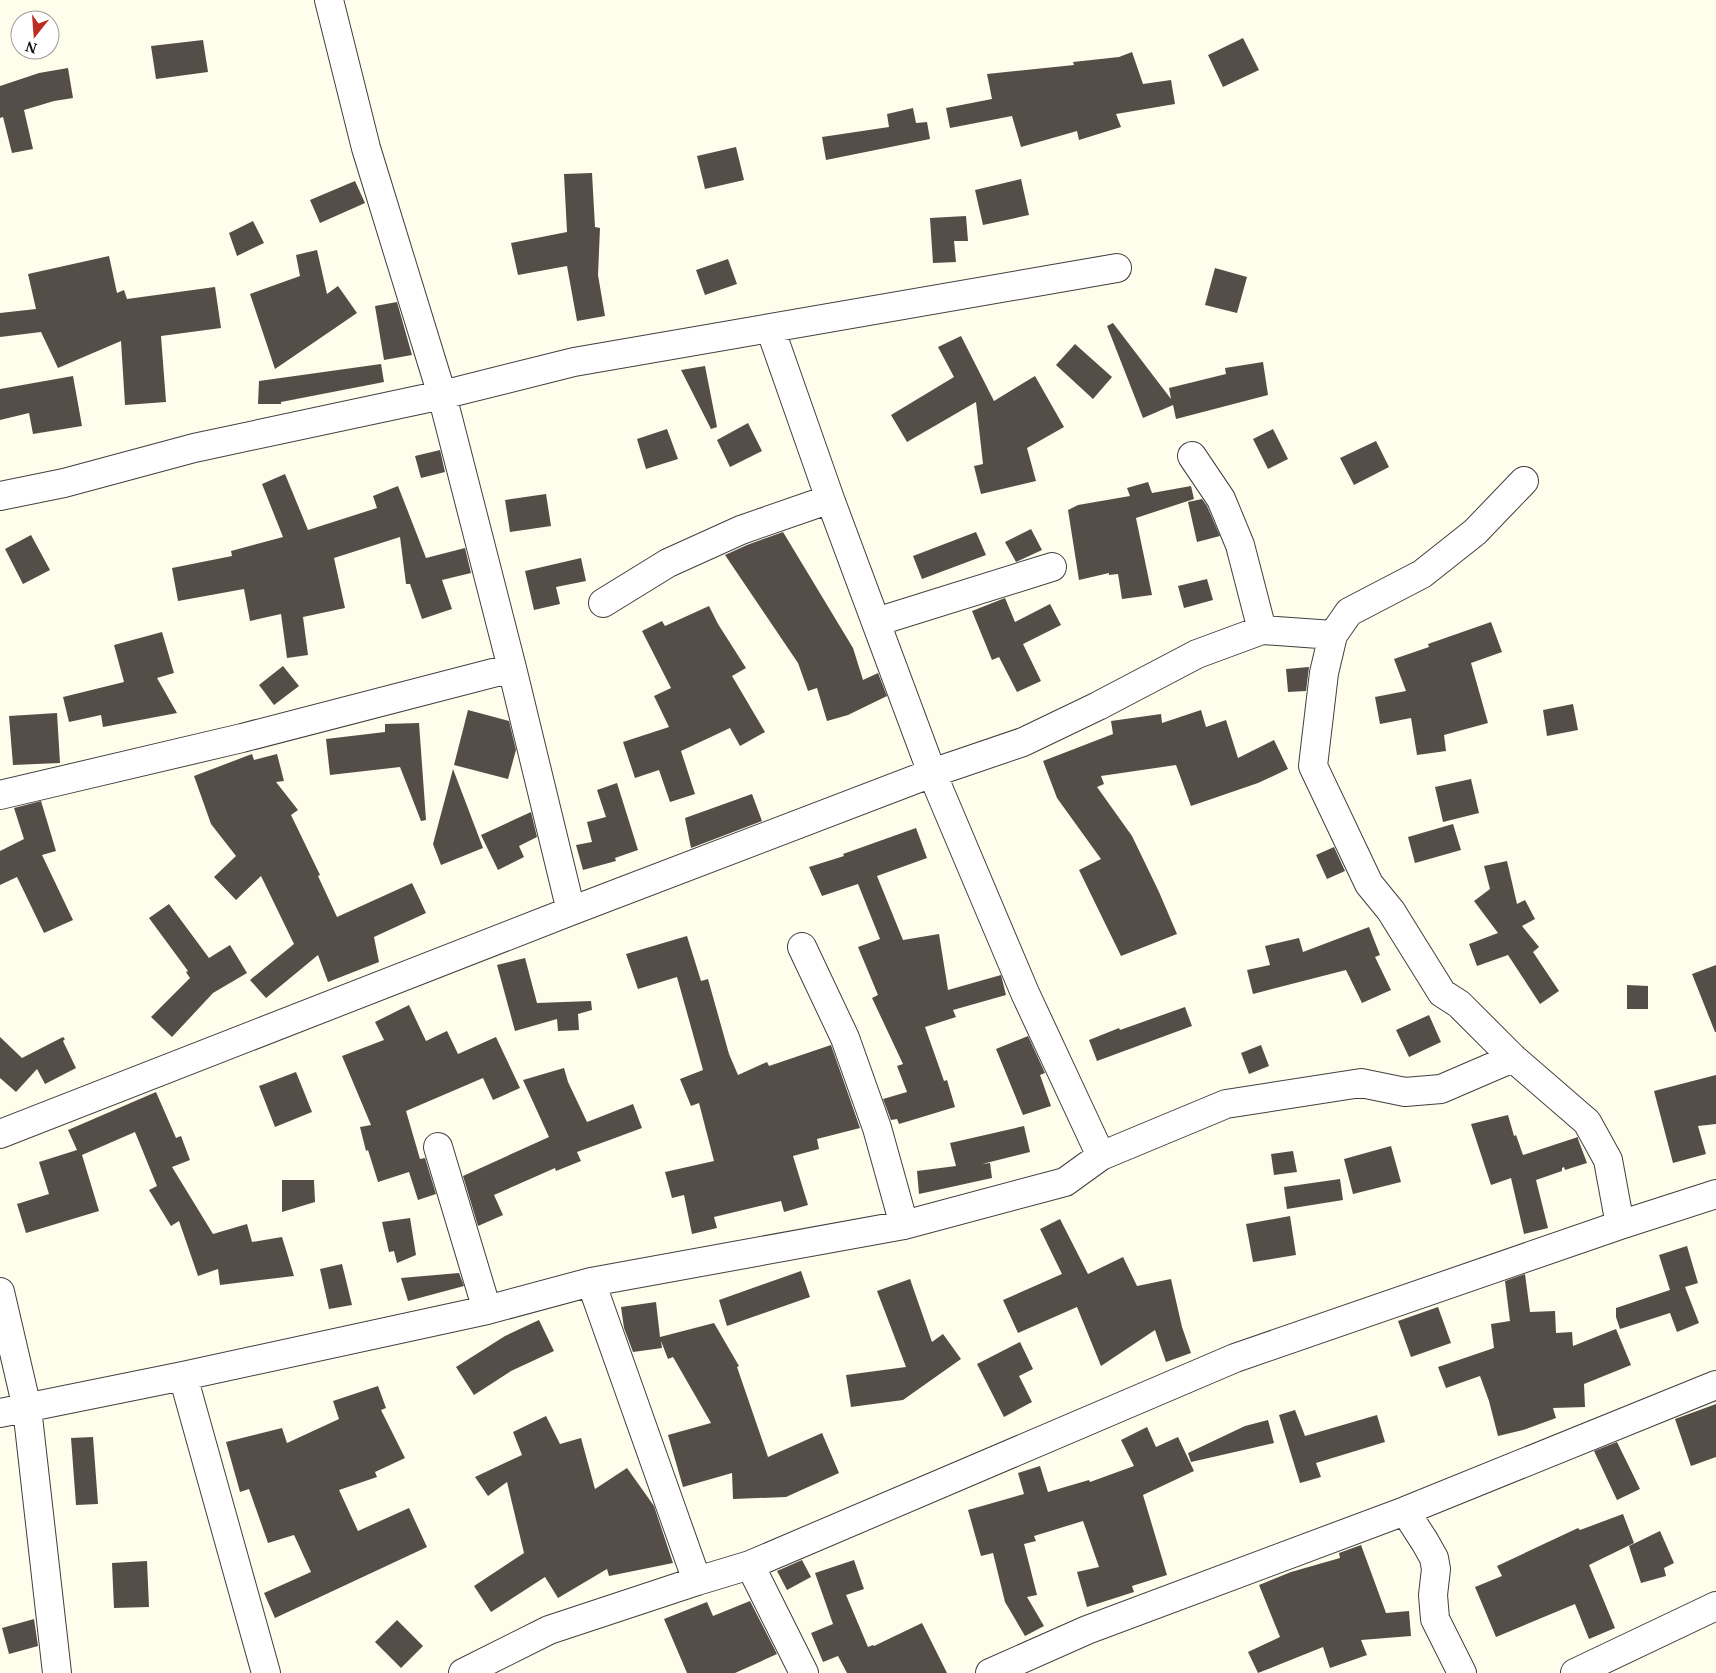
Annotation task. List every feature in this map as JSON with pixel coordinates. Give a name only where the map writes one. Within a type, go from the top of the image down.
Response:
[{"type":"street","points":[[329,0],[366,148],[442,395],[512,668],[571,911]]},
{"type":"street","points":[[0,496],[64,483],[194,448],[442,395],[574,362],[1117,268]]},
{"type":"street","points":[[770,328],[830,499],[932,774],[1025,993],[1101,1156]]},
{"type":"street","points":[[1192,456],[1221,499],[1240,544],[1262,630]]},
{"type":"street","points":[[1524,482],[1475,532],[1422,574],[1348,612],[1333,635],[1324,673],[1313,766],[1369,884],[1391,911],[1442,992],[1459,1004],[1513,1058],[1587,1122],[1608,1160],[1620,1225]]},
{"type":"street","points":[[603,603],[668,563],[741,530],[830,499]]},
{"type":"street","points":[[876,622],[1052,567]]},
{"type":"street","points":[[0,1134],[571,911],[932,774],[1023,742],[1098,706],[1197,654],[1262,630],[1333,635]]},
{"type":"street","points":[[0,795],[242,738],[512,668]]},
{"type":"street","points":[[802,947],[845,1038],[877,1128],[904,1225]]},
{"type":"street","points":[[0,1412],[183,1376],[488,1310],[591,1282],[904,1225],[1065,1182],[1101,1156],[1226,1104],[1361,1082],[1405,1092],[1441,1089],[1513,1058]]},
{"type":"street","points":[[438,1147],[488,1310]]},
{"type":"street","points":[[462,1673],[549,1630],[750,1565],[1235,1358],[1620,1225],[1716,1194]]},
{"type":"street","points":[[591,1282],[697,1581]]},
{"type":"street","points":[[0,1292],[27,1408],[57,1673]]},
{"type":"street","points":[[183,1376],[266,1673]]},
{"type":"street","points":[[990,1673],[1086,1630],[1405,1511],[1716,1385]]},
{"type":"street","points":[[1405,1511],[1434,1558],[1436,1569],[1433,1595],[1435,1619],[1462,1673]]},
{"type":"street","points":[[750,1565],[804,1673]]},
{"type":"street","points":[[1575,1673],[1716,1606]]},
{"type":"building","points":[[1243,38],[1259,70],[1223,87],[1208,55]]},
{"type":"building","points":[[203,40],[208,72],[156,79],[151,46]]},
{"type":"building","points":[[1132,52],[1143,84],[1171,80],[1175,104],[1116,114],[1121,127],[1079,140],[1077,131],[1021,147],[1012,116],[950,128],[946,108],[992,99],[987,74],[1074,65],[1073,62],[1119,57]]},
{"type":"building","points":[[68,68],[73,98],[54,101],[24,110],[33,149],[12,153],[3,117],[0,118],[0,86],[39,73]]},
{"type":"building","points":[[913,108],[916,123],[927,122],[930,139],[826,160],[822,137],[889,127],[887,114]]},
{"type":"building","points":[[736,147],[744,180],[705,189],[697,156]]},
{"type":"building","points":[[592,173],[595,227],[600,228],[598,275],[605,316],[577,321],[567,266],[518,275],[511,243],[567,232],[564,174]]},
{"type":"building","points":[[1021,179],[1029,215],[983,225],[975,190]]},
{"type":"building","points":[[355,181],[365,203],[320,223],[310,200]]},
{"type":"building","points":[[966,216],[968,241],[954,241],[956,262],[933,263],[930,218]]},
{"type":"building","points":[[253,221],[264,243],[237,256],[229,233]]},
{"type":"building","points":[[317,250],[327,294],[338,286],[357,313],[275,369],[250,294],[300,276],[296,255]]},
{"type":"building","points":[[109,256],[117,293],[124,290],[127,299],[215,287],[221,328],[161,336],[166,402],[125,405],[121,341],[58,368],[41,332],[0,337],[0,313],[36,309],[28,274]]},
{"type":"building","points":[[728,259],[737,284],[705,295],[696,270]]},
{"type":"building","points":[[1215,268],[1247,277],[1237,313],[1205,305]]},
{"type":"building","points":[[397,302],[412,355],[384,360],[375,306]]},
{"type":"building","points":[[1113,323],[1171,399],[1169,388],[1226,374],[1225,368],[1263,362],[1268,395],[1176,419],[1173,405],[1143,418],[1107,326]]},
{"type":"building","points":[[961,336],[994,401],[1035,376],[1064,427],[1027,448],[1036,481],[981,494],[974,466],[983,464],[976,402],[907,442],[891,415],[954,377],[938,347]]},
{"type":"building","points":[[1075,344],[1112,377],[1093,399],[1056,365]]},
{"type":"building","points":[[381,364],[384,382],[281,402],[281,404],[258,404],[259,381]]},
{"type":"building","points":[[705,366],[717,427],[711,429],[681,370]]},
{"type":"building","points":[[73,376],[82,426],[33,434],[29,413],[0,420],[0,389]]},
{"type":"building","points":[[748,423],[762,451],[730,467],[717,440]]},
{"type":"building","points":[[667,429],[678,459],[646,469],[637,439]]},
{"type":"building","points":[[1273,429],[1288,459],[1268,469],[1253,439]]},
{"type":"building","points":[[1376,441],[1389,467],[1354,485],[1340,458]]},
{"type":"building","points":[[440,450],[445,472],[421,478],[415,456]]},
{"type":"building","points":[[285,474],[308,530],[377,508],[373,496],[398,486],[426,558],[465,548],[471,573],[442,580],[452,609],[422,619],[410,584],[406,584],[400,537],[334,558],[345,608],[303,617],[308,655],[287,658],[281,614],[250,621],[244,589],[178,601],[172,568],[232,556],[231,551],[283,537],[262,484]]},
{"type":"building","points":[[1148,482],[1152,493],[1191,486],[1194,499],[1136,518],[1152,595],[1122,599],[1118,574],[1109,575],[1109,573],[1079,580],[1068,510],[1078,505],[1130,496],[1127,488]]},
{"type":"building","points":[[546,494],[551,526],[510,532],[505,500]]},
{"type":"building","points":[[1202,499],[1220,536],[1197,542],[1188,502]]},
{"type":"building","points":[[1031,529],[1042,550],[1016,562],[1005,542]]},
{"type":"building","points":[[783,532],[853,648],[863,680],[878,673],[887,696],[848,715],[827,721],[817,688],[808,691],[798,663],[725,555]]},
{"type":"building","points":[[976,532],[986,555],[922,579],[913,556]]},
{"type":"building","points":[[31,535],[50,570],[23,584],[5,549]]},
{"type":"building","points":[[581,558],[586,581],[556,587],[560,604],[534,610],[525,571]]},
{"type":"building","points":[[1207,579],[1213,600],[1184,608],[1178,586]]},
{"type":"building","points":[[1005,598],[1015,622],[1050,604],[1061,625],[1023,644],[1041,681],[1017,692],[999,657],[992,660],[972,611]]},
{"type":"building","points":[[709,606],[746,668],[732,676],[765,732],[740,746],[730,728],[681,751],[695,794],[670,802],[659,770],[635,778],[623,742],[669,727],[654,696],[671,688],[642,631],[662,621],[665,626]]},
{"type":"building","points":[[1491,622],[1502,652],[1471,663],[1488,723],[1444,735],[1446,751],[1417,755],[1411,718],[1380,724],[1375,697],[1406,691],[1394,659],[1429,647],[1428,644]]},
{"type":"building","points":[[162,632],[174,673],[157,678],[177,713],[103,727],[101,715],[69,722],[63,697],[124,682],[114,645]]},
{"type":"building","points":[[283,666],[299,686],[274,705],[259,685]]},
{"type":"building","points":[[1309,667],[1306,691],[1288,692],[1286,669]]},
{"type":"building","points":[[1573,704],[1578,730],[1547,736],[1543,710]]},
{"type":"building","points":[[468,710],[509,721],[516,750],[508,779],[454,765]]},
{"type":"building","points":[[1201,710],[1206,727],[1226,720],[1238,758],[1274,740],[1288,769],[1258,783],[1191,806],[1176,765],[1101,776],[1104,784],[1097,787],[1132,836],[1177,934],[1121,956],[1079,870],[1101,859],[1057,798],[1043,761],[1113,734],[1111,721],[1161,714],[1162,723]]},
{"type":"building","points":[[57,713],[60,763],[13,765],[9,716]]},
{"type":"building","points":[[419,723],[426,820],[421,821],[400,767],[330,775],[326,739],[385,732],[385,724]]},
{"type":"building","points":[[252,754],[254,760],[277,754],[284,781],[276,782],[298,810],[291,815],[320,875],[318,876],[337,917],[412,883],[426,913],[374,937],[379,962],[328,982],[318,955],[266,998],[250,980],[294,944],[261,876],[236,900],[214,877],[236,856],[211,824],[194,776]]},
{"type":"building","points":[[453,769],[483,848],[441,865],[433,844]]},
{"type":"building","points":[[1471,779],[1479,813],[1443,822],[1435,787]]},
{"type":"building","points":[[617,783],[638,850],[615,858],[616,861],[583,870],[576,845],[592,842],[587,822],[606,817],[597,790]]},
{"type":"building","points":[[752,794],[762,821],[691,848],[685,818]]},
{"type":"building","points":[[41,801],[56,851],[42,855],[73,920],[44,933],[17,877],[0,885],[0,851],[24,839],[14,808]]},
{"type":"building","points":[[531,812],[537,837],[519,846],[524,857],[498,870],[481,835]]},
{"type":"building","points":[[1453,824],[1461,850],[1415,863],[1408,837]]},
{"type":"building","points":[[916,828],[927,858],[877,876],[903,940],[939,934],[948,990],[1001,975],[1006,995],[953,1010],[956,1017],[925,1027],[944,1081],[947,1080],[955,1107],[899,1124],[897,1119],[891,1120],[883,1099],[907,1092],[897,1066],[903,1064],[872,998],[878,995],[858,947],[880,939],[858,884],[822,896],[809,867],[844,856],[843,854]]},
{"type":"building","points":[[1334,847],[1345,871],[1327,879],[1316,855]]},
{"type":"building","points":[[1507,861],[1517,904],[1525,900],[1535,919],[1522,926],[1539,947],[1533,952],[1559,991],[1540,1004],[1508,955],[1477,966],[1469,944],[1498,933],[1474,901],[1490,889],[1484,866]]},
{"type":"building","points":[[169,904],[209,958],[230,945],[247,973],[213,993],[172,1037],[151,1017],[190,978],[186,972],[188,971],[149,918]]},
{"type":"building","points":[[1369,927],[1380,955],[1375,957],[1391,990],[1362,1003],[1346,970],[1253,994],[1247,970],[1270,965],[1265,946],[1299,938],[1303,952]]},
{"type":"building","points":[[687,936],[701,981],[708,979],[729,1054],[738,1075],[767,1062],[769,1066],[831,1045],[860,1128],[817,1139],[819,1149],[793,1156],[808,1205],[784,1212],[781,1201],[714,1217],[717,1228],[692,1234],[684,1195],[672,1198],[665,1172],[714,1161],[699,1103],[691,1106],[680,1079],[703,1070],[677,977],[638,989],[626,954]]},
{"type":"building","points":[[525,958],[537,1003],[591,1001],[592,1010],[578,1014],[579,1030],[558,1031],[557,1019],[515,1031],[497,965]]},
{"type":"building","points":[[1716,965],[1716,1032],[1715,1032],[1692,974]]},
{"type":"building","points":[[1627,985],[1648,986],[1648,1009],[1627,1009]]},
{"type":"building","points":[[409,1005],[426,1041],[447,1031],[458,1054],[496,1037],[520,1088],[493,1100],[483,1078],[406,1111],[420,1159],[425,1158],[436,1194],[418,1200],[409,1172],[378,1182],[368,1150],[366,1151],[360,1127],[371,1125],[342,1056],[384,1040],[375,1022]]},
{"type":"building","points":[[1185,1007],[1192,1026],[1097,1061],[1089,1040],[1119,1028],[1120,1030]]},
{"type":"building","points":[[1429,1015],[1441,1042],[1409,1057],[1396,1030]]},
{"type":"building","points":[[1028,1036],[1045,1073],[1040,1075],[1051,1106],[1023,1115],[996,1049]]},
{"type":"building","points":[[0,1037],[22,1058],[63,1037],[65,1039],[63,1041],[76,1068],[45,1084],[37,1069],[16,1092],[0,1078]]},
{"type":"building","points":[[1261,1045],[1269,1066],[1249,1074],[1241,1053]]},
{"type":"building","points":[[564,1068],[568,1082],[587,1122],[633,1104],[642,1128],[577,1152],[581,1161],[556,1171],[555,1168],[494,1195],[503,1215],[478,1226],[463,1176],[549,1137],[523,1080]]},
{"type":"building","points":[[296,1072],[312,1112],[275,1127],[259,1086]]},
{"type":"building","points":[[1716,1075],[1716,1124],[1698,1126],[1706,1154],[1673,1163],[1654,1091]]},
{"type":"building","points":[[156,1092],[176,1138],[181,1136],[190,1160],[172,1167],[213,1234],[247,1224],[252,1242],[282,1237],[294,1276],[220,1285],[218,1269],[198,1276],[179,1221],[171,1226],[149,1190],[157,1186],[135,1132],[82,1155],[99,1211],[26,1233],[17,1204],[49,1194],[39,1162],[77,1150],[68,1130]]},
{"type":"building","points":[[1508,1115],[1514,1136],[1516,1135],[1523,1155],[1578,1137],[1587,1163],[1565,1170],[1564,1167],[1562,1171],[1536,1180],[1548,1228],[1524,1234],[1511,1178],[1491,1185],[1471,1124]]},
{"type":"building","points":[[1024,1126],[1030,1152],[982,1164],[990,1163],[992,1178],[919,1194],[917,1171],[956,1166],[950,1143]]},
{"type":"building","points":[[1391,1146],[1401,1182],[1353,1194],[1344,1159]]},
{"type":"building","points":[[1293,1151],[1297,1172],[1274,1175],[1271,1154]]},
{"type":"building","points":[[1340,1179],[1343,1200],[1287,1209],[1284,1187]]},
{"type":"building","points":[[282,1180],[314,1180],[315,1202],[282,1212]]},
{"type":"building","points":[[1290,1216],[1296,1255],[1253,1262],[1246,1224]]},
{"type":"building","points":[[410,1218],[416,1255],[397,1263],[394,1251],[389,1252],[382,1222]]},
{"type":"building","points":[[1060,1219],[1088,1274],[1123,1257],[1137,1286],[1171,1279],[1182,1327],[1191,1353],[1166,1362],[1155,1330],[1101,1366],[1077,1307],[1018,1333],[1003,1300],[1062,1274],[1040,1229]]},
{"type":"building","points":[[1687,1246],[1698,1283],[1685,1287],[1699,1323],[1677,1332],[1670,1313],[1620,1329],[1616,1317],[1616,1308],[1670,1290],[1659,1255]]},
{"type":"building","points":[[342,1264],[352,1305],[329,1309],[320,1269]]},
{"type":"building","points":[[801,1271],[810,1297],[727,1326],[719,1300]]},
{"type":"building","points":[[459,1273],[464,1286],[408,1301],[401,1278]]},
{"type":"building","points":[[1525,1274],[1530,1312],[1555,1311],[1556,1333],[1572,1332],[1573,1346],[1616,1329],[1631,1365],[1584,1384],[1585,1407],[1553,1408],[1556,1418],[1523,1430],[1498,1436],[1480,1376],[1446,1388],[1438,1367],[1494,1348],[1491,1324],[1510,1321],[1505,1281]]},
{"type":"building","points":[[910,1279],[932,1342],[943,1334],[961,1359],[903,1400],[851,1407],[846,1375],[906,1367],[877,1291]]},
{"type":"building","points":[[656,1302],[660,1337],[714,1323],[739,1366],[737,1367],[768,1457],[822,1433],[839,1473],[786,1497],[733,1499],[732,1473],[683,1487],[668,1435],[711,1423],[673,1357],[668,1359],[661,1341],[662,1348],[633,1352],[624,1328],[621,1307]]},
{"type":"building","points":[[1438,1307],[1451,1343],[1411,1357],[1398,1321]]},
{"type":"building","points":[[539,1320],[554,1351],[511,1371],[474,1395],[456,1367],[505,1336]]},
{"type":"building","points":[[1020,1342],[1033,1369],[1019,1376],[1032,1402],[1004,1417],[977,1364]]},
{"type":"building","points":[[378,1386],[386,1408],[381,1410],[405,1458],[375,1472],[377,1477],[339,1490],[358,1531],[409,1508],[427,1547],[275,1618],[264,1593],[311,1572],[294,1535],[268,1543],[249,1489],[240,1492],[226,1442],[282,1428],[287,1443],[339,1419],[333,1401]]},
{"type":"building","points":[[1716,1404],[1716,1457],[1691,1466],[1675,1419]]},
{"type":"building","points":[[1295,1410],[1305,1436],[1377,1415],[1385,1442],[1316,1463],[1321,1477],[1300,1483],[1279,1415]]},
{"type":"building","points":[[546,1416],[560,1444],[581,1438],[595,1489],[627,1468],[654,1506],[673,1563],[609,1576],[607,1569],[558,1598],[545,1577],[491,1612],[474,1586],[524,1553],[507,1482],[488,1496],[475,1477],[522,1455],[513,1432]]},
{"type":"building","points":[[1268,1420],[1274,1443],[1191,1462],[1188,1453],[1245,1426]]},
{"type":"building","points":[[1147,1427],[1156,1447],[1178,1437],[1194,1471],[1143,1495],[1167,1575],[1132,1586],[1134,1592],[1087,1607],[1077,1572],[1099,1567],[1083,1521],[1034,1536],[1036,1541],[1024,1544],[1037,1595],[1027,1597],[1044,1626],[1025,1636],[1005,1602],[993,1553],[981,1556],[968,1510],[1024,1494],[1018,1473],[1040,1466],[1048,1492],[1089,1480],[1090,1482],[1134,1466],[1121,1440]]},
{"type":"building","points":[[93,1437],[98,1504],[76,1505],[71,1438]]},
{"type":"building","points":[[1617,1442],[1640,1489],[1617,1500],[1594,1451]]},
{"type":"building","points":[[1623,1514],[1634,1543],[1589,1565],[1615,1628],[1589,1639],[1575,1604],[1496,1637],[1475,1587],[1502,1576],[1497,1566],[1578,1528],[1580,1530]]},
{"type":"building","points":[[1660,1531],[1674,1563],[1664,1568],[1666,1576],[1641,1583],[1629,1546]]},
{"type":"building","points":[[1361,1545],[1386,1613],[1409,1611],[1411,1636],[1361,1640],[1367,1655],[1330,1668],[1323,1647],[1258,1673],[1248,1652],[1280,1637],[1259,1585],[1291,1572],[1340,1558],[1339,1553]]},
{"type":"building","points":[[802,1560],[811,1577],[787,1590],[777,1571]]},
{"type":"building","points":[[854,1560],[864,1589],[846,1595],[868,1647],[874,1646],[922,1623],[947,1673],[847,1673],[838,1656],[823,1662],[811,1633],[833,1624],[815,1573]]},
{"type":"building","points":[[147,1561],[149,1607],[114,1608],[112,1563]]},
{"type":"building","points":[[750,1601],[777,1654],[735,1673],[687,1673],[664,1619],[707,1602],[713,1616]]},
{"type":"building","points":[[34,1619],[38,1646],[9,1654],[2,1628]]},
{"type":"building","points":[[397,1620],[423,1646],[401,1668],[375,1642]]}]
